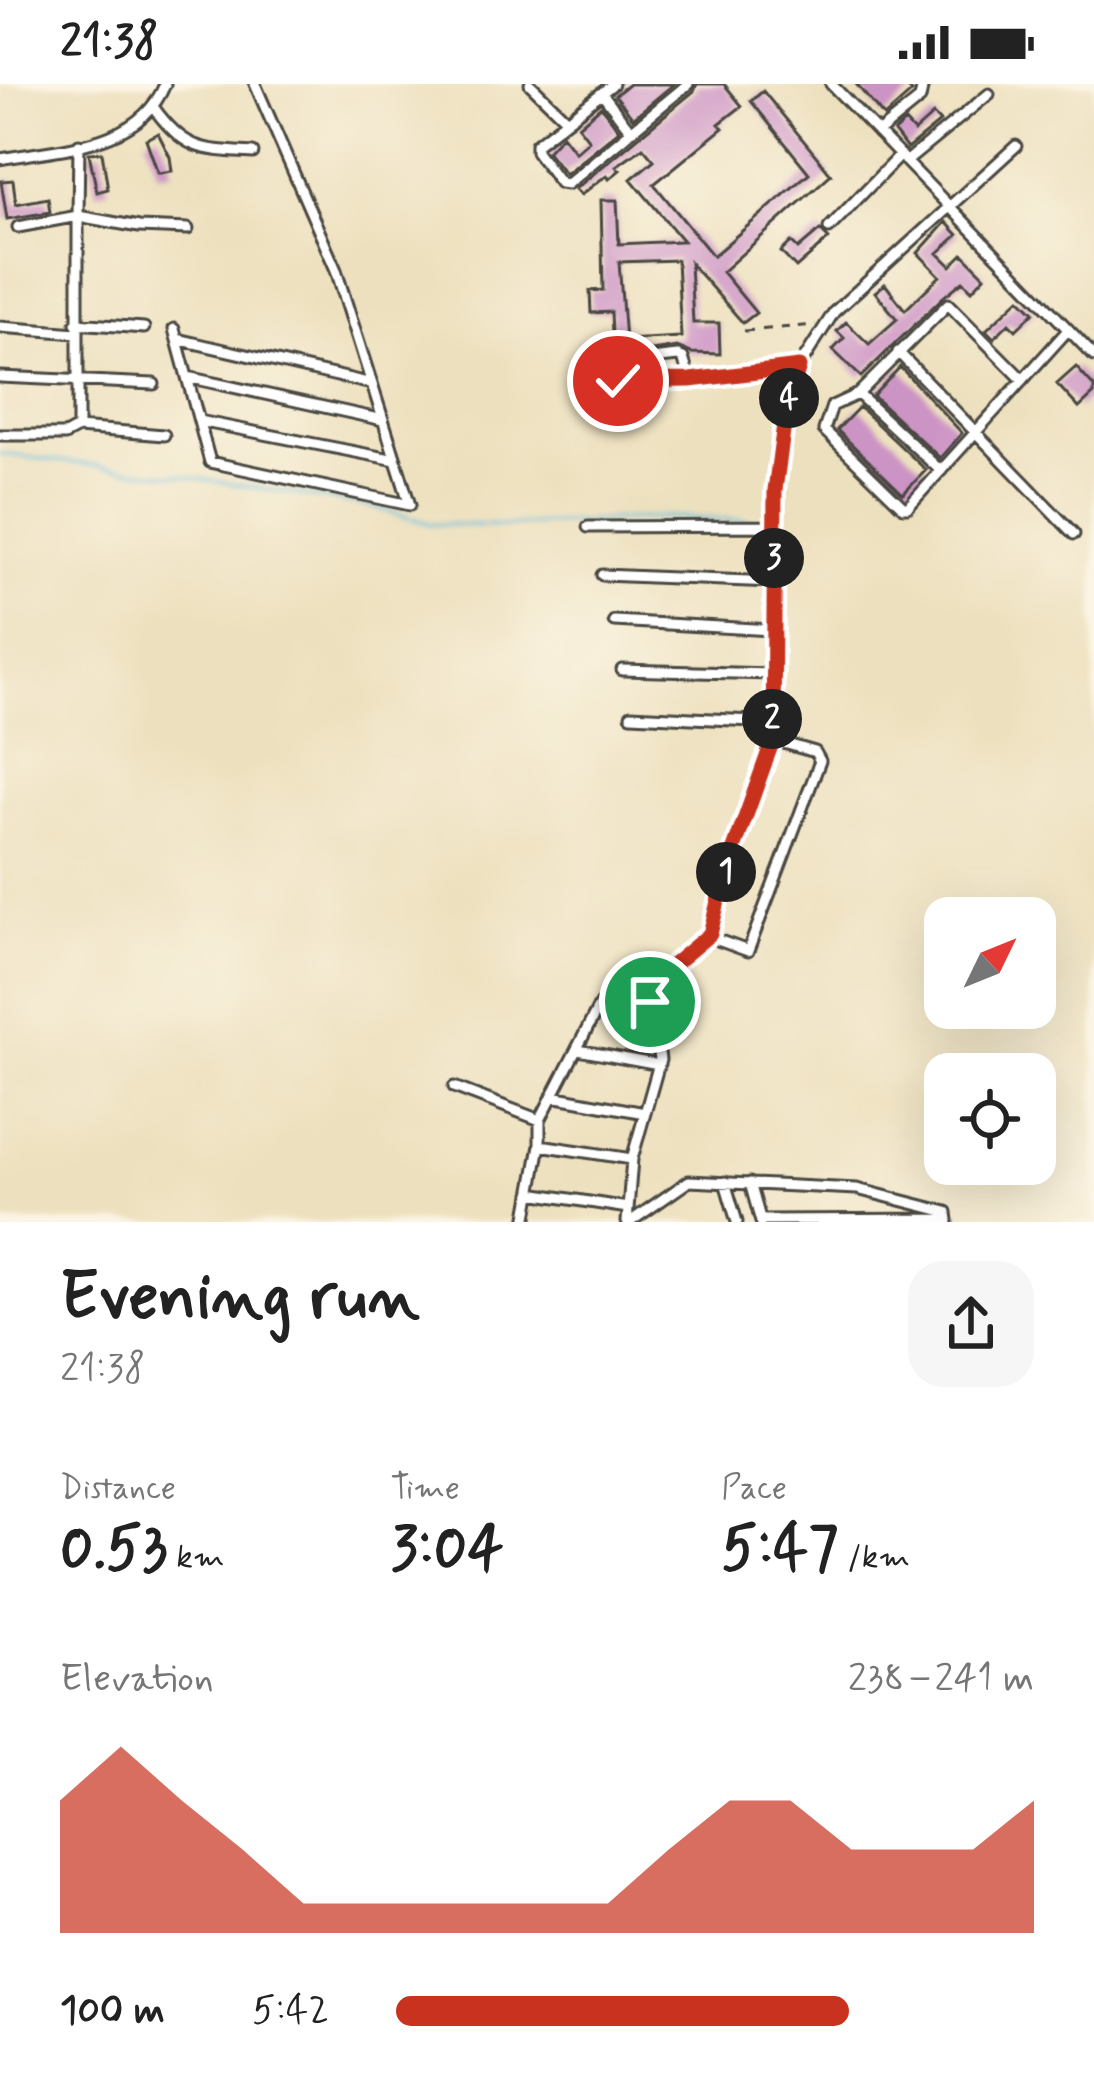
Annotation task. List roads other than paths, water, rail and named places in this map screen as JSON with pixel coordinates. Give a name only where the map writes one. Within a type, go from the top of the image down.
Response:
[{"type":"street","points":[[0,159],[80,145],[130,129],[154,108],[166,84]]},
{"type":"street","points":[[255,84],[336,270],[372,384],[395,460],[410,505],[210,462],[176,334],[372,384]]},
{"type":"street","points":[[530,84],[567,121]]},
{"type":"street","points":[[613,84],[535,147],[563,184],[688,84]]},
{"type":"street","points":[[831,84],[1094,356]]},
{"type":"street","points":[[878,133],[922,97],[920,85]]},
{"type":"street","points":[[602,93],[631,130]]},
{"type":"street","points":[[829,228],[903,158],[989,94]]},
{"type":"street","points":[[154,108],[182,141],[201,149],[253,153]]},
{"type":"street","points":[[78,428],[80,145]]},
{"type":"street","points":[[628,1222],[632,1159],[659,1065],[650,984],[710,934],[724,877],[773,740],[773,522],[786,410],[799,367],[824,324],[948,204],[1016,146]]},
{"type":"street","points":[[18,227],[78,217],[188,230]]},
{"type":"street","points":[[1022,380],[948,304],[859,394],[832,406],[824,430],[903,507],[913,504],[1068,330]]},
{"type":"street","points":[[0,327],[143,328]]},
{"type":"street","points":[[898,352],[1074,534]]},
{"type":"street","points":[[624,362],[681,356],[690,380]]},
{"type":"street","points":[[618,381],[690,380],[799,367]]},
{"type":"street","points":[[0,377],[154,384]]},
{"type":"street","points":[[187,377],[383,420]]},
{"type":"street","points":[[859,394],[941,471]]},
{"type":"street","points":[[199,421],[395,460]]},
{"type":"street","points":[[0,435],[65,436],[78,428],[164,435]]},
{"type":"street","points":[[588,527],[773,522]]},
{"type":"street","points":[[602,575],[773,582]]},
{"type":"street","points":[[614,621],[772,630]]},
{"type":"street","points":[[622,670],[772,674]]},
{"type":"street","points":[[631,715],[772,722]]},
{"type":"street","points":[[710,934],[751,949],[820,761],[815,752],[773,740]]},
{"type":"street","points":[[526,1222],[540,1120],[600,1004],[617,1007],[650,1002]]},
{"type":"street","points":[[578,1050],[659,1065]]},
{"type":"street","points":[[454,1087],[540,1120]]},
{"type":"street","points":[[552,1096],[645,1113]]},
{"type":"street","points":[[540,1145],[632,1159]]},
{"type":"street","points":[[628,1222],[689,1181],[750,1183],[857,1190],[947,1212],[948,1220],[761,1221],[750,1183]]},
{"type":"street","points":[[725,1182],[737,1222]]},
{"type":"street","points":[[531,1193],[628,1208]]},
{"type":"waterway","points":[[0,454],[184,476],[374,507],[431,524],[503,526],[666,517],[780,522]]}]
